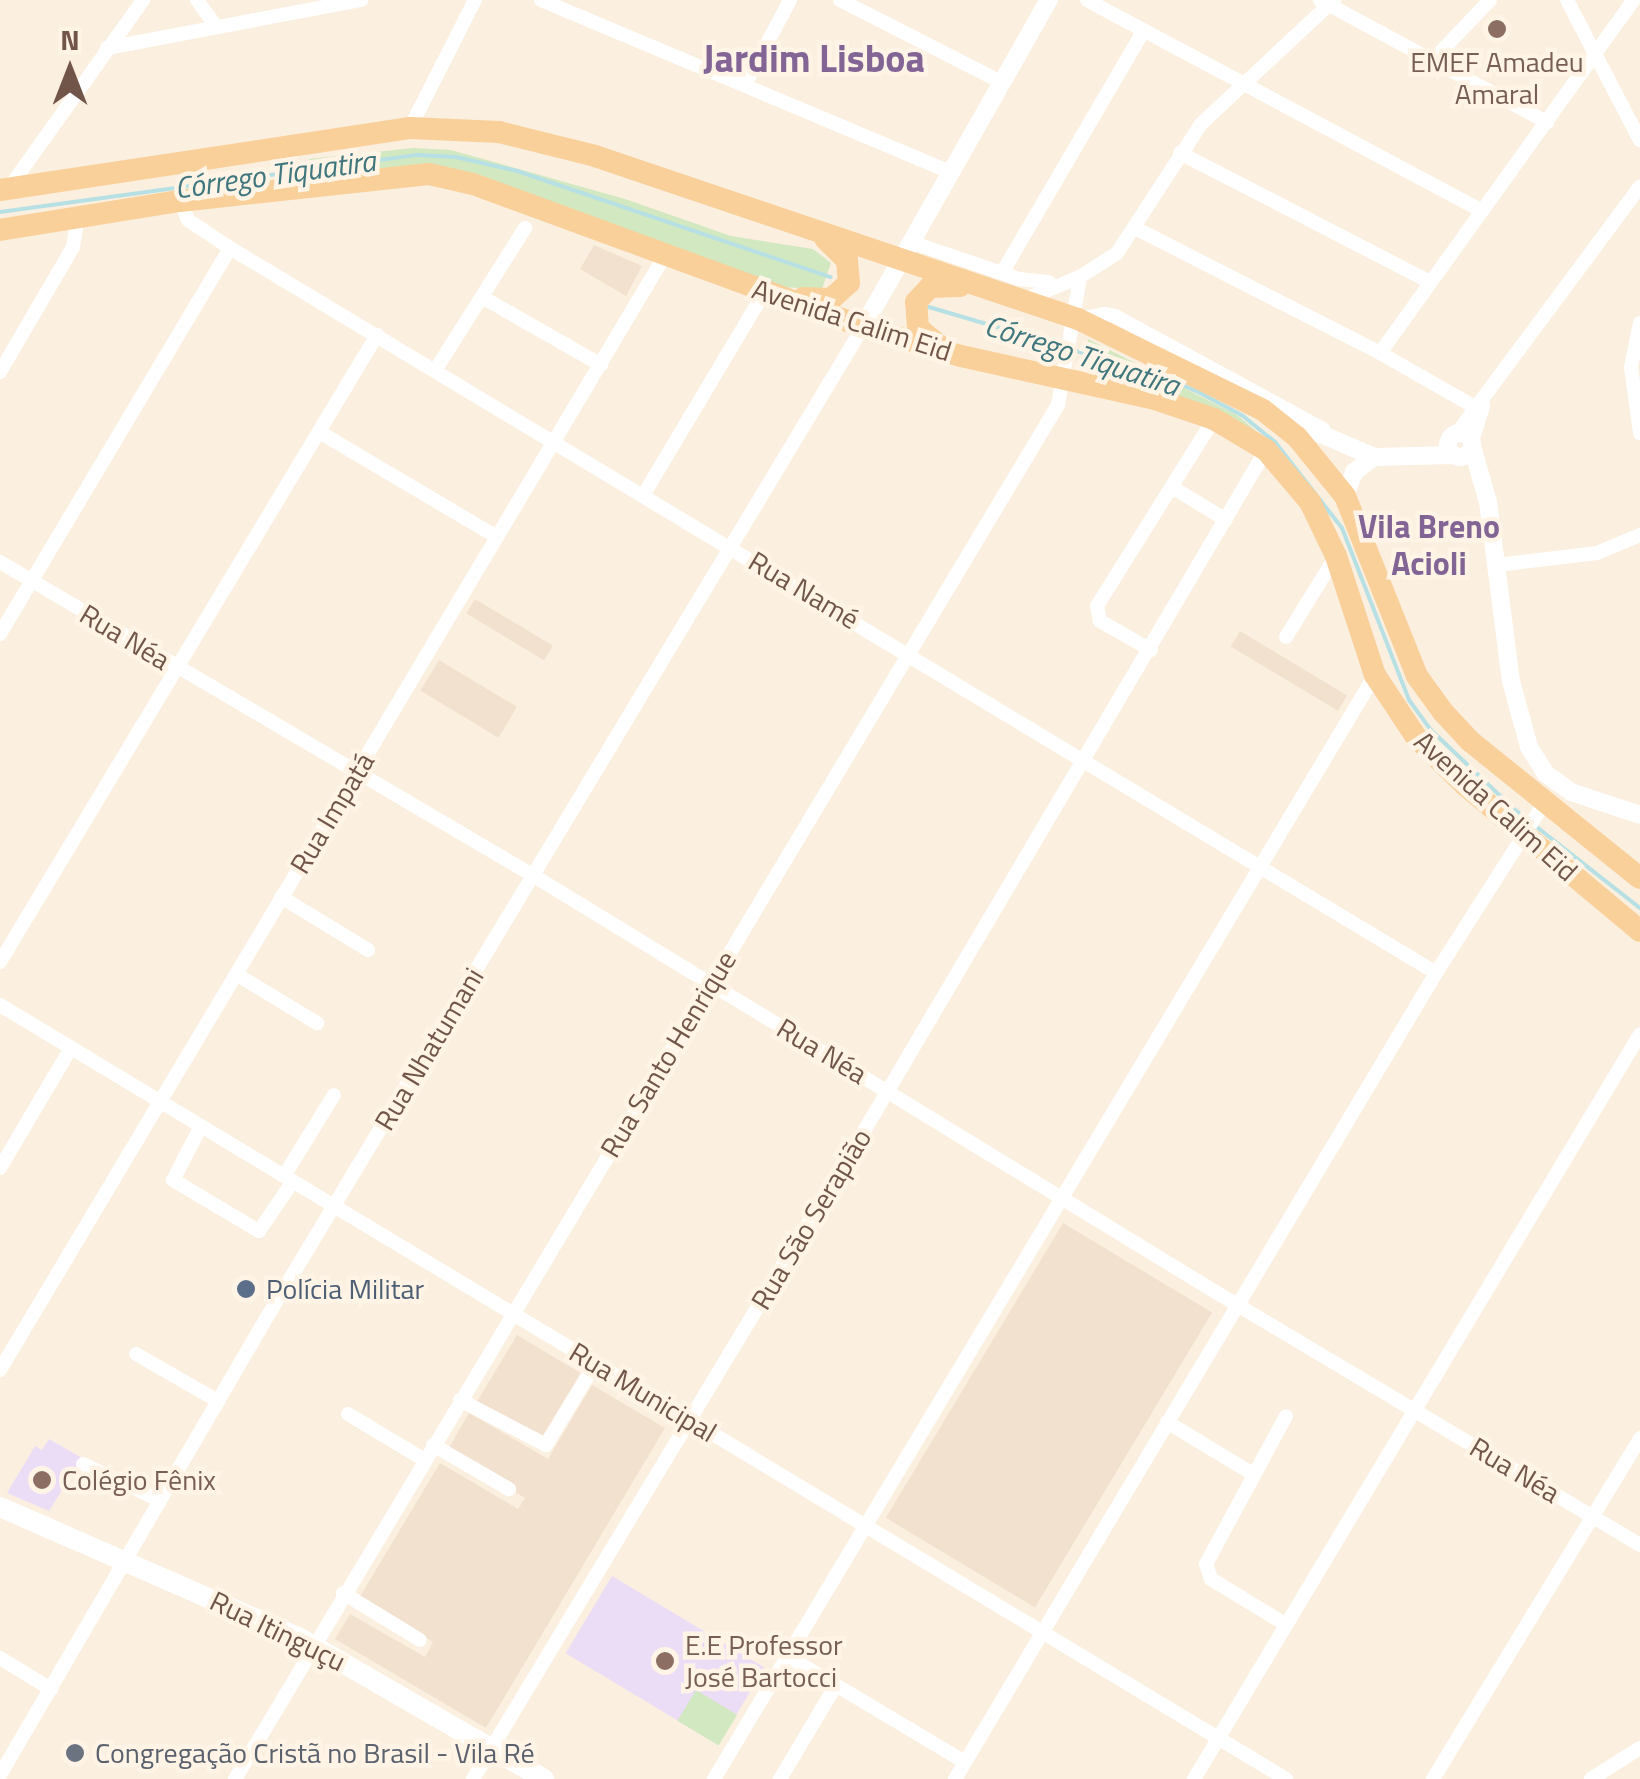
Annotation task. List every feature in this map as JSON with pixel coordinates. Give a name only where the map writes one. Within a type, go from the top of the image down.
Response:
[{"type":"main road","name":"Avenida Calim Eid","points":[[4,189],[410,128],[457,128],[536,138],[806,228],[906,250],[998,282],[1023,300],[1074,325],[1263,410],[1308,448],[1345,496],[1400,637],[1428,693],[1470,741],[1640,878]]},
{"type":"main road","name":"Avenida Calim Eid","points":[[0,230],[180,201],[430,174],[473,184],[863,327],[961,356],[1066,372],[1214,419],[1266,450],[1310,502],[1336,556],[1376,675],[1416,737],[1522,834],[1640,931]]},
{"type":"main road","points":[[765,291],[826,300],[847,286],[851,273],[844,256],[806,228]]},
{"type":"main road","points":[[961,356],[921,332],[914,320],[916,302],[924,291],[939,284],[998,282]]},
{"type":"main road","name":"Rua Itinguçu","points":[[0,1506],[312,1645],[544,1779]]},
{"type":"street","points":[[4,189],[143,0]]},
{"type":"street","points":[[197,0],[216,26]]},
{"type":"street","points":[[108,48],[362,0]]},
{"type":"street","points":[[410,128],[475,0]]},
{"type":"street","points":[[541,0],[950,172]]},
{"type":"street","points":[[745,85],[790,0]]},
{"type":"street","points":[[840,0],[999,80]]},
{"type":"street","points":[[863,327],[999,80],[1049,0]]},
{"type":"street","points":[[1088,0],[1482,211]]},
{"type":"street","points":[[1432,60],[1490,0]]},
{"type":"street","points":[[1567,0],[1640,140]]},
{"type":"street","points":[[1380,353],[1634,0]]},
{"type":"street","points":[[1023,300],[1080,277],[1116,253],[1180,153],[1244,81],[1328,2],[1547,122]]},
{"type":"street","points":[[998,282],[1144,30]]},
{"type":"street","points":[[1180,153],[1430,282]]},
{"type":"street","points":[[1263,410],[1374,457],[1414,455],[1460,445],[1481,406],[1640,187]]},
{"type":"street","name":"Rua Namé","points":[[180,201],[188,220],[230,248],[1436,973]]},
{"type":"street","points":[[0,372],[73,247],[78,216]]},
{"type":"street","points":[[436,369],[525,228]]},
{"type":"street","points":[[1135,228],[1481,406]]},
{"type":"street","points":[[0,634],[230,248]]},
{"type":"street","name":"Rua Impatá","points":[[0,1370],[664,257]]},
{"type":"street","name":"Rua Santo Henrique","points":[[237,1775],[1058,405],[1080,277]]},
{"type":"street","points":[[998,282],[1049,282]]},
{"type":"street","points":[[644,494],[765,291]]},
{"type":"street","points":[[482,297],[601,365]]},
{"type":"street","points":[[1074,325],[1104,314],[1115,316],[1311,420],[1338,444]]},
{"type":"street","points":[[1640,322],[1631,367],[1640,433]]},
{"type":"street","name":"Rua Nhatumani","points":[[0,1775],[334,1206],[863,327]]},
{"type":"street","points":[[0,962],[377,334]]},
{"type":"street","points":[[1151,650],[1100,621],[1096,613],[1214,419]]},
{"type":"street","points":[[321,432],[496,537]]},
{"type":"street","points":[[1460,445],[1482,482],[1511,680],[1528,747],[1544,773],[1571,792],[1640,813]]},
{"type":"street","name":"Rua São Serapião","points":[[473,1779],[1151,650],[1266,450]]},
{"type":"street","points":[[1345,496],[1354,472],[1374,457]]},
{"type":"street","points":[[1172,487],[1226,520]]},
{"type":"street","points":[[1497,565],[1597,553],[1640,534]]},
{"type":"street","points":[[1286,637],[1336,556]]},
{"type":"street","name":"Rua Néa","points":[[0,562],[534,876],[1237,1305],[1640,1545]]},
{"type":"street","points":[[714,1779],[1376,675]]},
{"type":"street","points":[[955,1779],[1436,973],[1545,802]]},
{"type":"street","points":[[281,898],[368,950]]},
{"type":"street","points":[[236,974],[317,1023]]},
{"type":"street","name":"Rua Municipal","points":[[1,1007],[1286,1779]]},
{"type":"street","points":[[1194,1779],[1640,1034]]},
{"type":"street","points":[[0,1168],[71,1048]]},
{"type":"street","points":[[262,1230],[334,1095]]},
{"type":"street","points":[[201,1126],[166,1172],[276,1240]]},
{"type":"street","points":[[136,1354],[218,1402]]},
{"type":"street","points":[[460,1400],[546,1445],[595,1364]]},
{"type":"street","points":[[348,1414],[423,1460]]},
{"type":"street","points":[[1286,1416],[1210,1554],[1206,1572],[1286,1624]]},
{"type":"street","points":[[1167,1422],[1254,1474]]},
{"type":"street","points":[[1433,1779],[1640,1438]]},
{"type":"street","points":[[432,1445],[509,1489]]},
{"type":"street","points":[[83,1464],[159,1500]]},
{"type":"street","points":[[343,1593],[420,1640]]},
{"type":"street","points":[[787,1656],[965,1762]]},
{"type":"street","points":[[0,1658],[50,1689]]},
{"type":"street","points":[[780,1779],[836,1685]]},
{"type":"street","points":[[1591,1779],[1640,1748]]},
{"type":"street","points":[[237,1775],[254,1779]]},
{"type":"shaded area","points":[[594,245],[642,266],[626,296],[580,269]]},
{"type":"shaded area","points":[[475,599],[553,646],[544,660],[466,614]]},
{"type":"shaded area","points":[[1240,631],[1347,695],[1338,711],[1231,646]]},
{"type":"shaded area","points":[[439,660],[517,707],[498,738],[420,691]]},
{"type":"shaded area","points":[[1063,1223],[1212,1313],[1035,1607],[886,1518]]},
{"type":"shaded area","points":[[517,1335],[580,1373],[541,1439],[477,1401]]},
{"type":"shaded area","points":[[592,1385],[665,1428],[486,1728],[335,1639],[350,1614],[425,1657],[433,1642],[359,1598],[440,1463],[518,1509],[525,1498],[447,1451],[469,1413],[548,1459]]},
{"type":"shaded area","name":"Colégio Fênix","points":[[49,1439],[82,1458],[49,1511],[7,1493],[35,1446],[42,1450]]},
{"type":"shaded area","name":"E.E Professor José Bartocci","points":[[612,1576],[765,1668],[718,1745],[566,1653]]},
{"type":"green space","points":[[413,148],[451,150],[625,199],[731,236],[813,249],[831,263],[822,289],[778,287],[474,173],[313,179],[309,159]]},
{"type":"green space","points":[[1088,339],[1237,415],[1276,448],[1084,372]]},
{"type":"green space","points":[[696,1690],[737,1715],[719,1746],[677,1721]]},
{"type":"waterway","name":"Córrego Tiquatira","points":[[0,212],[417,155],[456,157],[517,171],[831,277]]},
{"type":"waterway","name":"Córrego Tiquatira","points":[[929,307],[1064,347]]},
{"type":"waterway","name":"Córrego Tiquatira","points":[[1073,350],[1160,375],[1200,393],[1243,416],[1275,442],[1342,528],[1409,700],[1431,730],[1515,810],[1640,908]]},
{"type":"place","name":"EMEF Amadeu Amaral","points":[[1497,29]]},
{"type":"place","name":"Polícia Militar","points":[[246,1289]]},
{"type":"place","name":"Colégio Fênix","points":[[42,1480]]},
{"type":"place","name":"E.E Professor José Bartocci","points":[[665,1661]]},
{"type":"place","name":"Congregação Cristã no Brasil - Vila Ré","points":[[75,1753]]},
{"type":"district","name":"Jardim Lisboa","points":[[814,59]]},
{"type":"district","name":"Vila Breno Acioli","points":[[1429,546]]}]
